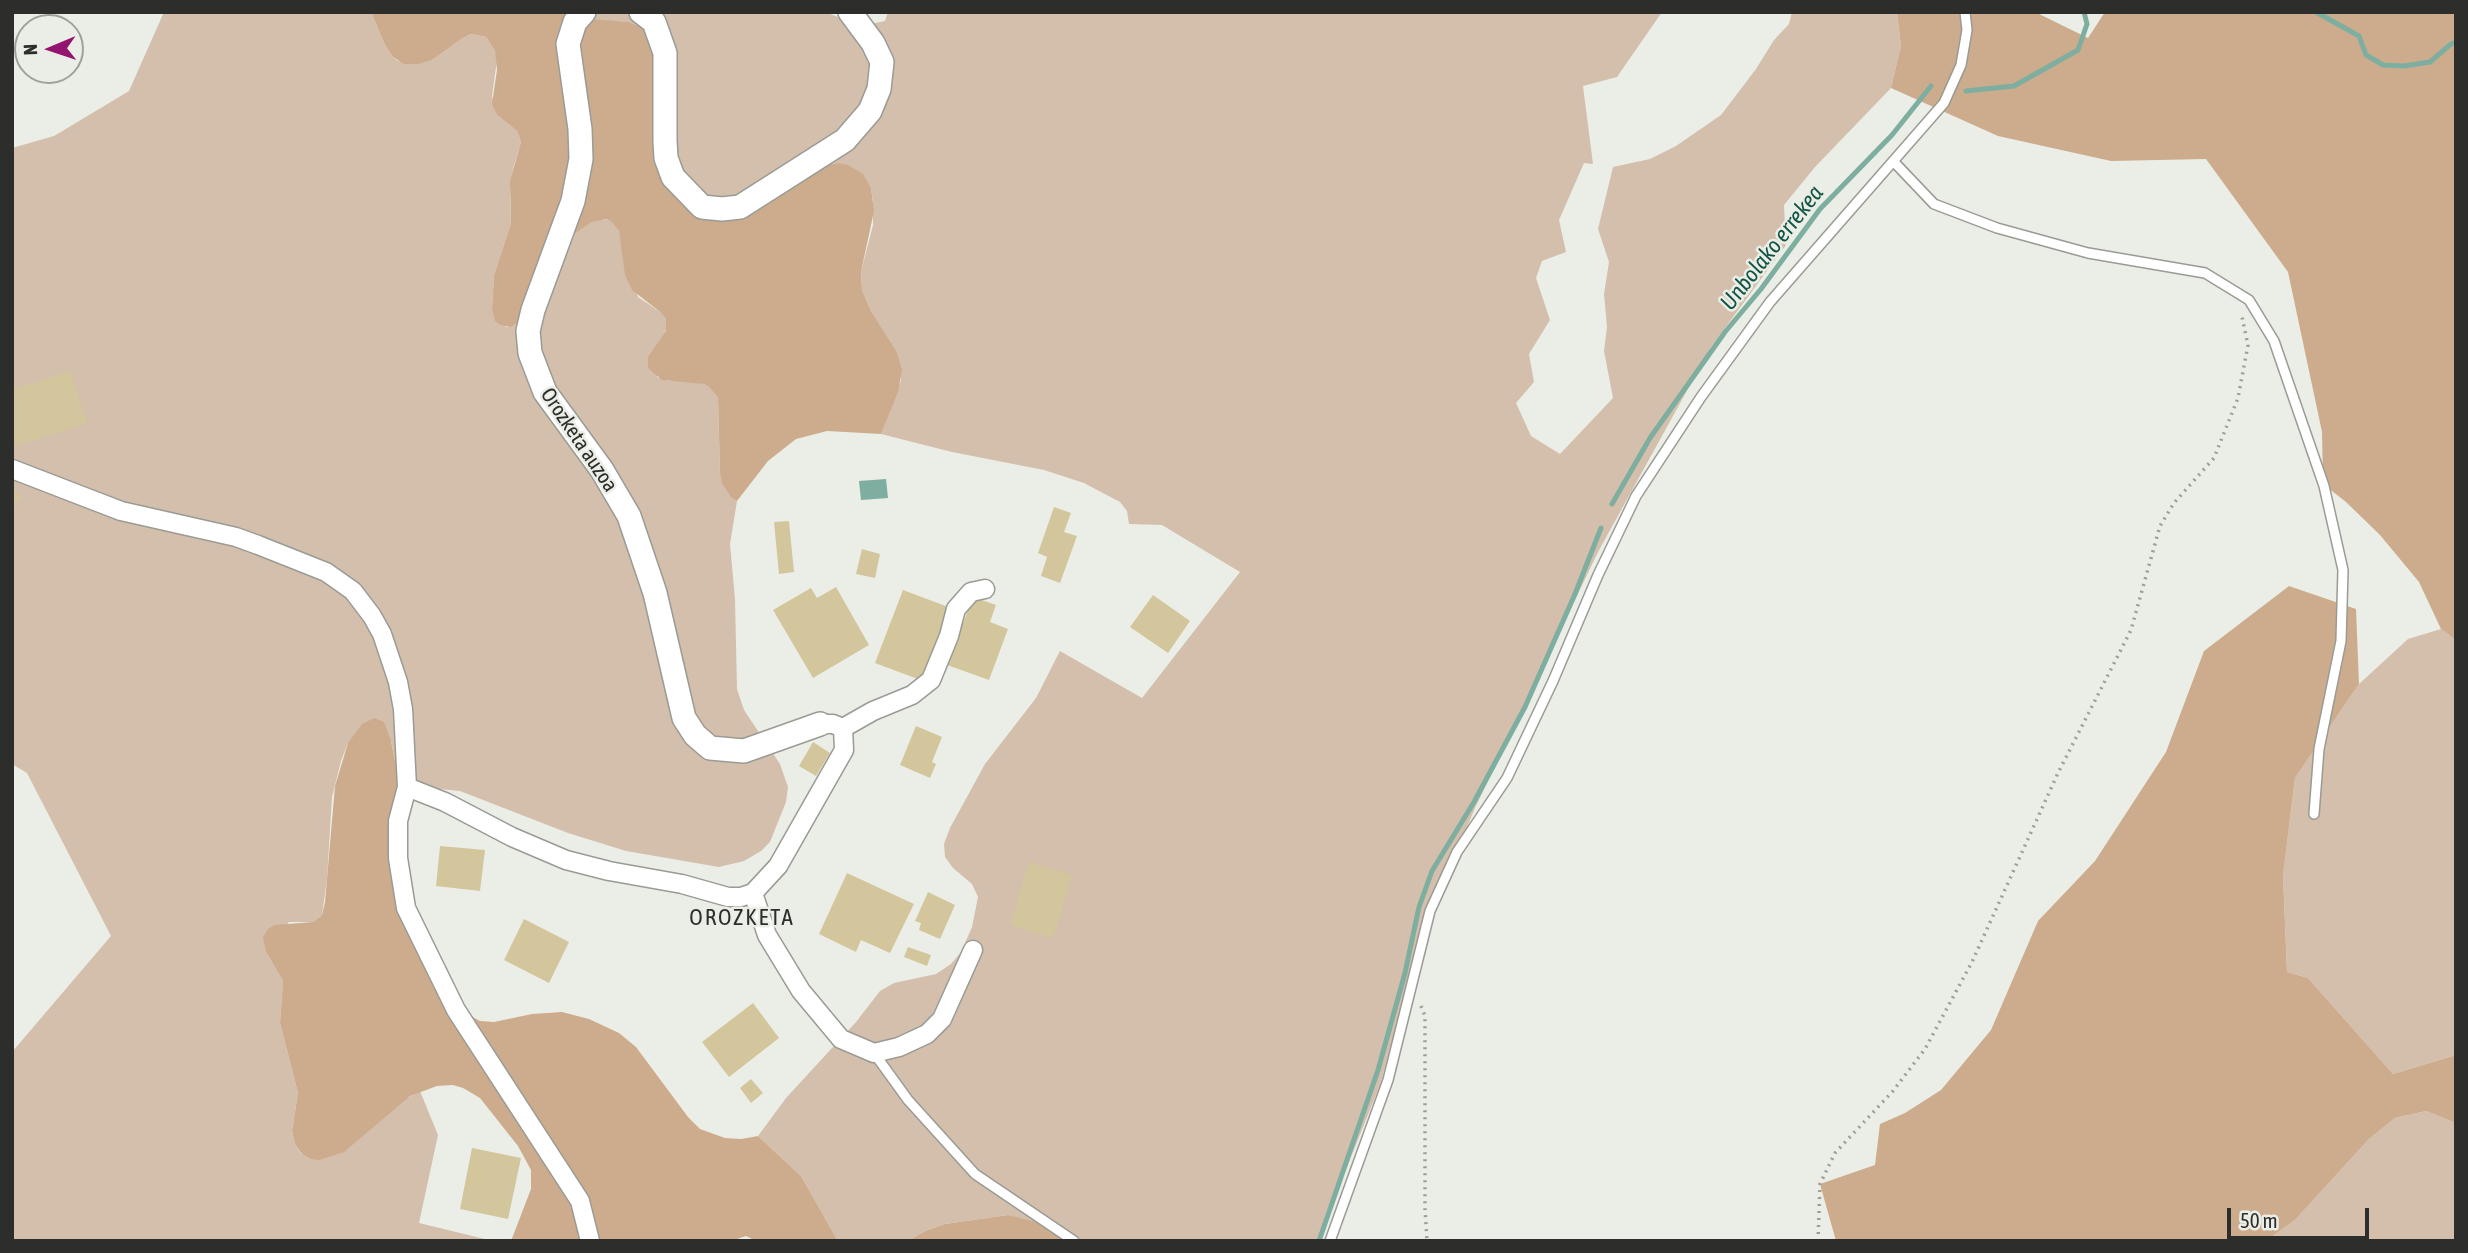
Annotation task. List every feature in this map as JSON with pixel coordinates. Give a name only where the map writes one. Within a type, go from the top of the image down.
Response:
[{"type":"street","name":"Orozketa auzoa","points":[[584,12],[575,22],[568,44],[580,129],[581,159],[573,201],[533,310],[528,331],[530,353],[545,392],[602,470],[629,516],[655,593],[684,718],[695,735],[710,748],[744,751],[820,724]]},
{"type":"street","points":[[641,12],[654,22],[665,53],[665,141],[673,177],[702,207],[722,209],[740,207],[845,140],[870,111],[879,89],[882,62],[873,43],[850,12]]},
{"type":"street","points":[[12,469],[121,511],[236,537],[326,572],[353,591],[372,616],[382,634],[398,682],[402,709],[407,787],[398,821],[398,859],[406,908],[456,1010],[580,1201],[590,1241]]},
{"type":"street","points":[[843,729],[873,711],[912,695],[930,680],[949,636],[956,609],[971,592],[985,589]]},
{"type":"street","points":[[820,724],[834,723],[843,729]]},
{"type":"street","points":[[407,787],[445,802],[512,838],[566,859],[608,871],[682,884],[728,897],[741,897],[753,893],[778,866],[844,750],[843,729]]},
{"type":"street","points":[[753,893],[767,934],[801,991],[841,1039],[874,1053],[899,1047],[927,1034],[942,1019],[973,950]]},
{"type":"lane","points":[[1330,1241],[1388,1080],[1413,989],[1430,911],[1457,852],[1507,778],[1636,496],[1770,302],[1944,103],[1961,65],[1967,30],[1965,12]]},
{"type":"lane","points":[[1894,162],[1934,204],[1997,228],[2088,253],[2205,273],[2249,300],[2274,341],[2324,486],[2343,570],[2341,641],[2319,749],[2314,814]]},
{"type":"lane","points":[[874,1053],[908,1100],[975,1174],[1074,1241]]},
{"type":"path","points":[[1818,1241],[1820,1184],[1835,1153],[1893,1091],[1925,1049],[1972,962],[2058,773],[2131,630],[2160,526],[2174,503],[2214,458],[2238,398],[2248,345],[2242,317],[2231,289]]},
{"type":"path","points":[[1413,989],[1425,1016],[1427,1241]]},
{"type":"shaded area","points":[[164,12],[371,12],[393,57],[411,64],[432,60],[471,34],[486,37],[497,60],[492,96],[497,115],[517,131],[521,142],[513,169],[511,223],[494,275],[492,308],[506,327],[516,325],[569,238],[592,222],[600,219],[611,220],[619,231],[638,297],[666,319],[657,377],[669,381],[704,384],[718,398],[720,473],[737,501],[730,544],[735,599],[737,689],[744,710],[780,764],[788,787],[786,802],[770,842],[744,861],[719,867],[626,851],[568,833],[460,791],[400,785],[391,741],[348,743],[332,797],[322,915],[313,922],[289,922],[266,952],[283,981],[280,1023],[298,1093],[292,1131],[301,1154],[420,1091],[438,1135],[419,1223],[493,1241],[12,1241],[12,1052],[111,936],[27,773],[12,764],[12,148],[54,136],[129,91]]},
{"type":"shaded area","points":[[371,12],[561,12],[573,18],[629,22],[642,28],[656,38],[674,164],[718,207],[822,165],[848,165],[863,174],[871,188],[874,211],[861,272],[862,290],[871,311],[896,350],[902,370],[898,392],[881,434],[827,431],[796,439],[768,461],[737,501],[731,497],[722,483],[720,473],[718,398],[704,384],[662,380],[648,368],[648,357],[666,331],[666,319],[632,290],[625,275],[619,231],[606,219],[592,222],[569,238],[524,320],[511,327],[495,321],[492,308],[494,275],[511,223],[510,181],[521,142],[517,131],[497,115],[492,104],[497,70],[495,51],[486,37],[471,34],[432,60],[404,64],[393,57],[385,45]]},
{"type":"shaded area","points":[[561,12],[825,12],[861,26],[885,21],[888,12],[1662,12],[1617,77],[1583,86],[1593,164],[1584,163],[1559,220],[1566,252],[1542,261],[1536,278],[1550,320],[1529,354],[1534,382],[1516,403],[1531,436],[1560,454],[1613,398],[1604,351],[1607,327],[1604,294],[1609,262],[1598,229],[1613,167],[1650,159],[1676,146],[1721,115],[1774,40],[1789,24],[1792,12],[1897,12],[1901,46],[1891,88],[1815,167],[1784,205],[1786,245],[1711,347],[1598,552],[1475,808],[1420,941],[1380,1085],[1317,1241],[1065,1241],[1051,1230],[1008,1215],[945,1224],[908,1241],[838,1241],[801,1176],[758,1136],[786,1098],[856,1022],[880,991],[894,983],[936,974],[951,964],[961,952],[972,927],[978,897],[972,884],[953,868],[945,857],[944,844],[985,764],[1036,698],[1060,651],[1142,698],[1240,572],[1162,525],[1129,524],[1127,511],[1120,502],[1084,483],[1044,470],[952,452],[881,434],[901,380],[896,350],[871,311],[862,290],[861,272],[873,225],[871,188],[838,163],[829,164],[718,207],[677,175],[656,38],[629,22],[581,20]]},
{"type":"shaded area","points":[[1897,12],[2035,12],[2088,38],[2105,12],[2456,12],[2456,640],[2441,629],[2419,582],[2380,535],[2323,484],[2322,432],[2288,272],[2206,159],[2111,161],[1998,136],[1891,88],[1901,46]]},
{"type":"shaded area","points":[[886,479],[888,498],[861,500],[859,481]]},
{"type":"shaded area","points":[[2289,586],[2356,609],[2359,684],[2295,778],[2283,876],[2287,972],[2308,978],[2393,1074],[2456,1055],[2456,1123],[2426,1111],[2395,1118],[2369,1139],[2295,1220],[2266,1241],[1836,1241],[1820,1184],[1875,1165],[1880,1124],[1905,1113],[1941,1090],[1991,1030],[2038,921],[2095,861],[2166,752],[2204,651]]},
{"type":"shaded area","points":[[2441,629],[2456,640],[2456,1055],[2393,1074],[2308,978],[2287,972],[2283,876],[2295,778],[2359,684],[2408,639]]},
{"type":"shaded area","points":[[374,718],[384,722],[391,741],[400,785],[402,856],[417,921],[469,1015],[480,1021],[494,1022],[532,1014],[562,1012],[589,1019],[619,1033],[636,1047],[700,1129],[725,1138],[758,1136],[801,1176],[838,1241],[756,1241],[746,1236],[731,1241],[511,1241],[531,1189],[531,1170],[518,1146],[480,1098],[453,1085],[437,1086],[410,1096],[344,1152],[319,1160],[301,1153],[295,1144],[292,1131],[298,1093],[280,1023],[283,981],[266,952],[263,937],[268,929],[275,925],[313,922],[322,915],[335,786],[348,743],[362,724]]},
{"type":"shaded area","points":[[2426,1111],[2456,1123],[2456,1241],[2266,1241],[2295,1220],[2369,1139],[2395,1118]]},
{"type":"shaded area","points":[[1008,1215],[1036,1222],[1065,1241],[908,1241],[945,1224]]},
{"type":"building","points":[[70,371],[87,423],[16,446],[12,433],[12,390]]},
{"type":"building","points":[[12,487],[22,498],[12,507]]},
{"type":"building","points":[[1054,507],[1071,513],[1064,532],[1077,536],[1060,583],[1041,576],[1047,557],[1038,553]]},
{"type":"building","points":[[789,521],[794,572],[779,574],[774,522]]},
{"type":"building","points":[[862,549],[880,554],[875,578],[856,574]]},
{"type":"building","points":[[836,587],[869,645],[813,678],[773,610],[811,588],[817,598]]},
{"type":"building","points":[[903,590],[951,608],[923,681],[875,663]]},
{"type":"building","points":[[1153,595],[1190,621],[1168,653],[1130,627]]},
{"type":"building","points":[[973,597],[996,605],[990,622],[1008,629],[989,680],[947,665]]},
{"type":"building","points":[[916,726],[942,737],[932,762],[936,764],[930,778],[900,765]]},
{"type":"building","points":[[813,742],[830,753],[816,776],[799,766]]},
{"type":"building","points":[[440,846],[485,850],[480,891],[436,886]]},
{"type":"building","points":[[1029,862],[1072,875],[1053,938],[1010,925]]},
{"type":"building","points":[[847,873],[914,904],[890,953],[861,940],[856,952],[819,934]]},
{"type":"building","points":[[928,892],[955,905],[940,939],[919,930],[921,923],[915,921]]},
{"type":"building","points":[[524,919],[569,942],[549,983],[504,960]]},
{"type":"building","points":[[908,947],[931,955],[927,966],[904,957]]},
{"type":"building","points":[[753,1003],[779,1038],[729,1077],[702,1042]]},
{"type":"building","points":[[751,1079],[763,1093],[751,1103],[740,1088]]},
{"type":"building","points":[[472,1148],[521,1158],[508,1219],[460,1209]]},
{"type":"waterway","name":"Unbolako errekea","points":[[1966,91],[2014,86],[2078,50],[2087,24],[2084,12]]},
{"type":"waterway","points":[[2316,12],[2359,36],[2366,55],[2383,65],[2404,66],[2430,62],[2456,42]]},
{"type":"waterway","name":"Unbolako errekea","points":[[1612,504],[1650,438],[1725,332],[1761,289],[1820,209],[1892,135],[1931,86]]},
{"type":"waterway","points":[[1319,1241],[1378,1070],[1405,973],[1419,907],[1432,871],[1474,802],[1525,707],[1601,528]]},
{"type":"district","name":"OROZKETA","points":[[742,918]]}]
